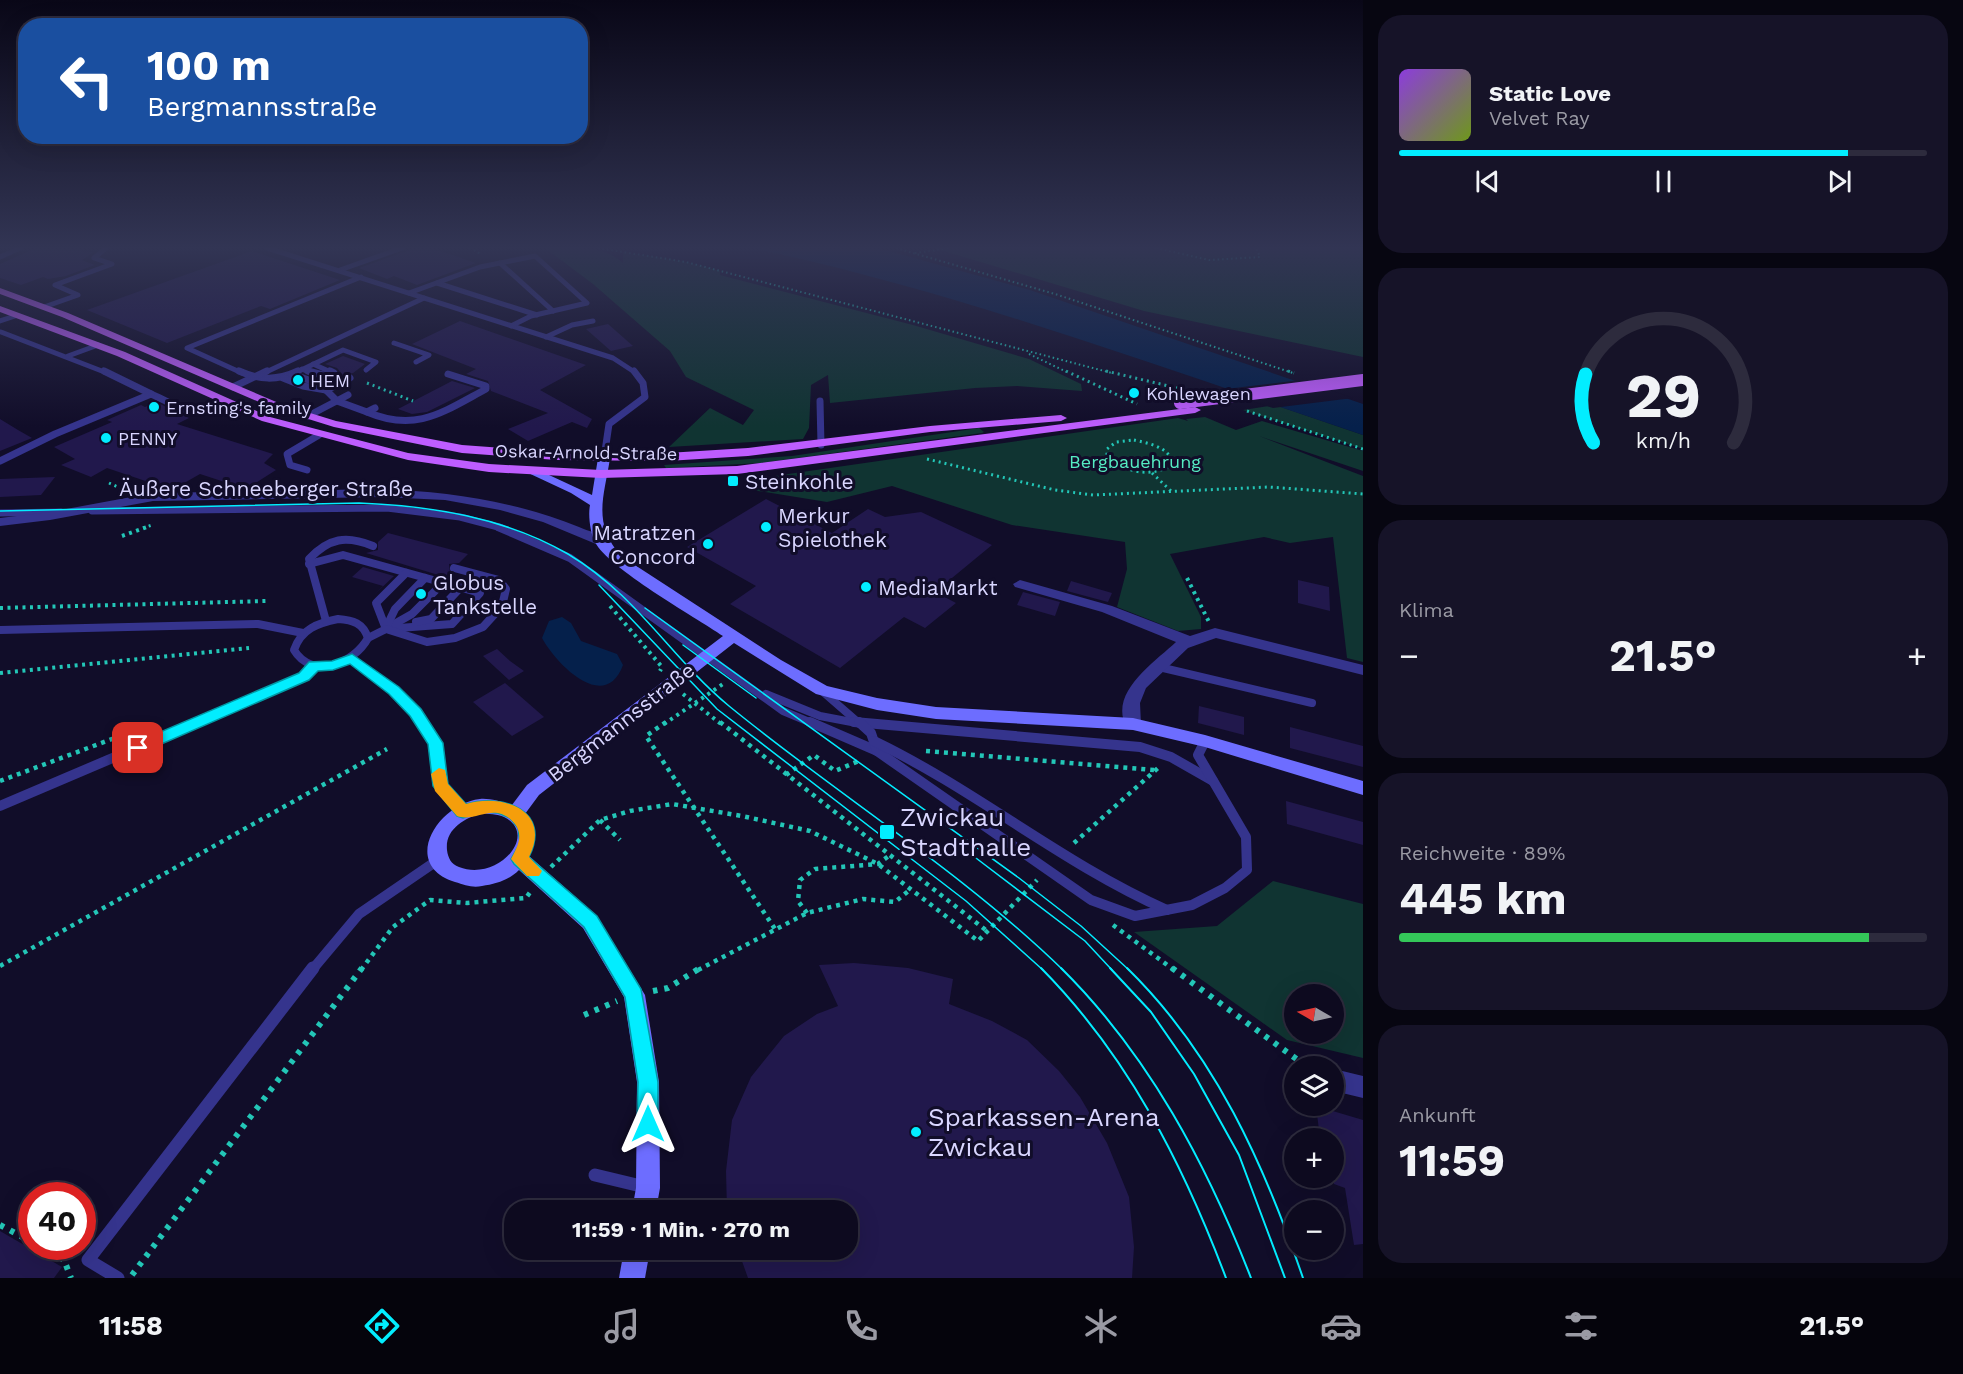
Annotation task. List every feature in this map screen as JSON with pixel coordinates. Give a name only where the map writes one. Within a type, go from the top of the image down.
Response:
[{"type":"main road","name":"Oskar-Arnold-Straße","points":[[46,308],[232,387],[308,416],[406,440],[462,449],[604,458],[668,457],[821,445],[930,429],[1146,408],[1363,380]]},
{"type":"main road","name":"Oskar-Arnold-Straße","points":[[0,309],[98,345],[266,419],[319,435],[448,463],[530,471],[601,474],[737,470],[1363,388]]},
{"type":"main road","points":[[601,541],[595,513],[604,458]]},
{"type":"main road","points":[[530,471],[575,490],[597,504]]},
{"type":"main road","name":"Äußere Schneeberger Straße","points":[[601,541],[616,559],[733,636],[822,690],[877,704],[936,713],[1133,724],[1205,741],[1363,788]]},
{"type":"main road","name":"Bergmannsstraße","points":[[516,813],[533,790],[733,636]]},
{"type":"main road","points":[[482,806],[500,807],[516,813],[526,826],[528,843],[520,859],[505,872],[486,879],[466,879],[449,872],[438,860],[436,847],[439,833],[449,821],[463,812],[482,806]]},
{"type":"main road","points":[[520,859],[590,922],[634,995],[648,1082],[648,1188],[646,1200]]},
{"type":"main road","points":[[632,1278],[635,1260]]},
{"type":"street","name":"Äußere Schneeberger Straße","points":[[0,522],[153,497],[382,492],[445,496],[501,506],[548,519],[601,541]]},
{"type":"street","points":[[1020,584],[1107,609],[1187,641]]},
{"type":"street","points":[[1133,724],[1132,703],[1139,685],[1187,641],[1215,633],[1363,670]]},
{"type":"street","points":[[1344,1082],[1363,1087]]},
{"type":"lane","points":[[287,308],[187,348],[254,378],[283,378],[303,386],[326,390],[337,401],[393,422],[416,424],[486,389],[486,386],[448,374]]},
{"type":"lane","points":[[232,387],[254,378],[279,363],[402,308]]},
{"type":"lane","points":[[454,308],[613,358],[636,370],[646,385],[645,397],[633,408],[616,416],[607,425],[604,458]]},
{"type":"lane","points":[[514,308],[537,315]]},
{"type":"lane","points":[[549,308],[553,311]]},
{"type":"lane","points":[[511,326],[537,315],[567,308]]},
{"type":"lane","points":[[0,321],[15,316]]},
{"type":"lane","points":[[546,337],[572,325],[593,321]]},
{"type":"lane","points":[[0,332],[90,364],[196,414],[208,413],[230,404]]},
{"type":"lane","points":[[394,343],[429,355],[416,362]]},
{"type":"lane","points":[[67,357],[98,345]]},
{"type":"lane","points":[[283,378],[343,350],[376,362],[366,370]]},
{"type":"lane","points":[[313,364],[334,373],[334,378],[339,384]]},
{"type":"lane","points":[[302,369],[323,377],[334,378]]},
{"type":"lane","points":[[292,374],[314,382],[317,387]]},
{"type":"lane","points":[[326,390],[350,378]]},
{"type":"lane","points":[[0,461],[55,434],[151,394]]},
{"type":"lane","points":[[308,416],[348,395]]},
{"type":"lane","points":[[820,401],[821,445]]},
{"type":"lane","points":[[367,412],[375,408]]},
{"type":"lane","points":[[307,470],[290,465],[287,454],[319,435]]},
{"type":"lane","name":"Äußere Schneeberger Straße","points":[[0,513],[357,506],[421,510],[468,517],[511,530],[570,558],[748,686]]},
{"type":"lane","points":[[326,621],[326,606],[309,571],[309,564],[314,554],[328,542],[353,537],[374,546]]},
{"type":"lane","points":[[309,564],[343,555],[480,593],[452,624],[386,629]]},
{"type":"lane","points":[[386,629],[427,642],[455,638],[483,627],[502,606],[506,589],[499,580],[454,568]]},
{"type":"lane","points":[[386,629],[376,603],[405,573]]},
{"type":"lane","points":[[386,629],[395,609],[425,578]]},
{"type":"lane","points":[[369,638],[365,628],[358,622],[338,619],[326,621],[303,633],[296,642],[296,655],[303,662],[314,666],[333,666],[352,659],[362,651],[369,638],[412,614],[443,583]]},
{"type":"lane","points":[[386,629],[431,619],[460,587]]},
{"type":"lane","points":[[0,630],[258,624],[303,633]]},
{"type":"lane","points":[[352,659],[394,690],[415,713],[436,743],[441,786],[463,812]]},
{"type":"lane","points":[[0,806],[304,677],[314,666]]},
{"type":"lane","points":[[1159,667],[1312,703]]},
{"type":"lane","points":[[748,686],[799,709],[862,724],[1140,747],[1171,757],[1213,782]]},
{"type":"lane","points":[[748,686],[783,711],[876,746],[894,750],[1060,856],[1127,895],[1170,911]]},
{"type":"lane","points":[[822,690],[871,733],[876,746],[1047,870],[1091,900],[1135,916],[1192,905],[1225,888],[1247,870],[1246,837],[1198,755],[1205,741]]},
{"type":"lane","points":[[118,1278],[88,1260],[316,964],[359,914],[438,860]]},
{"type":"lane","points":[[595,1175],[648,1188]]},
{"type":"path","points":[[859,308],[1027,352],[1178,388]]},
{"type":"path","points":[[1098,308],[1299,374]]},
{"type":"path","points":[[1027,352],[1044,363],[1146,408]]},
{"type":"path","points":[[363,381],[413,401]]},
{"type":"path","points":[[1243,410],[1363,449]]},
{"type":"path","points":[[1152,472],[1167,469],[1172,460],[1155,445],[1124,440],[1116,442],[1107,449],[1107,454],[1116,464],[1134,471],[1152,472],[1172,492]]},
{"type":"path","points":[[894,449],[958,468],[1055,490],[1093,495],[1269,487],[1363,494]]},
{"type":"path","points":[[1187,578],[1215,633]]},
{"type":"path","points":[[0,608],[267,601]]},
{"type":"path","points":[[0,674],[249,648]]},
{"type":"path","points":[[670,684],[987,931]]},
{"type":"path","points":[[694,702],[646,736],[775,928]]},
{"type":"path","points":[[786,775],[814,755],[835,771],[852,766],[876,746]]},
{"type":"path","points":[[0,966],[387,749]]},
{"type":"path","points":[[894,750],[1155,770]]},
{"type":"path","points":[[1060,856],[1171,757]]},
{"type":"path","points":[[130,1278],[393,927],[430,900],[467,903],[526,898],[540,877],[600,820],[630,811],[672,804],[810,831],[878,864],[978,941],[1047,870]]},
{"type":"path","points":[[600,820],[620,840]]},
{"type":"path","points":[[807,913],[798,901],[801,880],[815,869],[878,864],[890,855]]},
{"type":"path","points":[[657,991],[668,988],[775,928],[807,913],[863,899],[895,902],[911,889]]},
{"type":"path","points":[[1107,919],[1122,934],[1292,1056]]},
{"type":"path","points":[[0,1225],[18,1235]]},
{"type":"path","points":[[64,1260],[71,1278]]},
{"type":"green space","points":[[620,308],[846,308],[1029,359],[1081,384],[1082,391],[1017,386],[975,388],[830,403],[828,375],[811,385],[809,428],[803,439],[669,447],[710,408],[743,425],[754,410],[686,377],[670,351]]},
{"type":"green space","points":[[1133,308],[1363,308],[1363,357]]},
{"type":"green space","points":[[1275,405],[1363,435],[1363,449],[1243,410]]},
{"type":"green space","name":"Bergbauehrung","points":[[1205,417],[1236,430],[1262,421],[1363,451],[1363,471],[1259,436],[1363,476],[1363,662],[1347,658],[1333,537],[1290,543],[1264,537],[1170,554],[1201,617],[1201,629],[1178,631],[1117,607],[1127,569],[1125,542],[1012,525],[892,486],[827,502],[752,490],[754,479],[1178,418],[1188,421],[1186,419]]},
{"type":"green space","points":[[979,428],[984,432],[761,463],[666,468],[664,465],[792,456]]},
{"type":"green space","points":[[1273,881],[1363,904],[1363,1058],[1304,1044],[1344,1044],[1344,984],[1284,984],[1284,1038],[1134,932],[1217,926]]},
{"type":"water","points":[[979,308],[1082,308],[1363,404],[1363,435],[1136,358]]},
{"type":"water","points":[[562,617],[571,623],[581,641],[617,654],[623,665],[615,679],[605,685],[593,685],[581,680],[558,660],[542,638],[549,621]]},
{"type":"pier","points":[[1301,380],[1353,398],[1273,408],[1218,390]]},
{"type":"building","points":[[94,308],[257,308],[167,343],[87,310]]},
{"type":"building","points":[[460,321],[586,365],[540,390],[592,419],[587,428],[572,422],[528,441],[508,429],[548,413],[491,391],[488,381],[466,374],[476,369],[412,344]]},
{"type":"building","points":[[608,324],[633,346],[611,351],[586,329]]},
{"type":"building","points":[[343,356],[365,364],[353,373],[343,375],[337,368],[325,364]]},
{"type":"building","points":[[452,381],[475,388],[427,412],[412,414],[398,409]]},
{"type":"building","points":[[156,402],[189,418],[177,424],[273,454],[264,463],[276,470],[246,489],[200,474],[172,490],[107,468],[91,477],[61,465],[75,459],[54,447],[112,422],[107,420],[141,405],[145,407]]},
{"type":"building","points":[[0,419],[18,430],[32,438],[0,451]]},
{"type":"building","points":[[55,477],[41,495],[0,497],[0,479]]},
{"type":"building","points":[[766,499],[832,533],[868,509],[885,517],[921,512],[992,545],[935,592],[956,603],[925,628],[904,617],[840,668],[730,604],[756,586],[687,547]]},
{"type":"building","points":[[388,533],[468,554],[459,563],[449,564],[450,572],[445,577],[366,553],[378,550],[378,542]]},
{"type":"building","points":[[363,567],[394,576],[375,594],[383,586],[352,577]]},
{"type":"building","points":[[1298,580],[1329,587],[1330,611],[1298,603]]},
{"type":"building","points":[[1071,581],[1112,593],[1108,602],[1067,591]]},
{"type":"building","points":[[1023,592],[1060,602],[1055,616],[1017,605]]},
{"type":"building","points":[[497,649],[524,671],[509,680],[483,656]]},
{"type":"building","points":[[505,683],[544,717],[512,736],[473,702]]},
{"type":"building","points":[[1199,706],[1244,717],[1244,735],[1198,723]]},
{"type":"building","points":[[1290,727],[1363,746],[1363,767],[1290,748]]},
{"type":"building","points":[[1286,801],[1363,822],[1363,845],[1287,824]]},
{"type":"building","name":"Sparkassen-Arena Zwickau","points":[[854,963],[908,968],[953,979],[949,1004],[992,1021],[1027,1040],[1059,1071],[1080,1097],[1107,1143],[1129,1197],[1134,1247],[1132,1278],[748,1278],[742,1260],[858,1260],[858,1200],[727,1200],[726,1171],[732,1120],[751,1077],[784,1036],[817,1014],[838,1006],[819,965]]},
{"type":"building","points":[[1344,1114],[1363,1120],[1363,1244],[1354,1245],[1344,1188],[1344,1128],[1319,1128],[1317,1116]]},
{"type":"building","points":[[0,1231],[18,1241],[18,1260],[50,1260],[62,1267],[54,1278],[0,1278]]},
{"type":"tram line","points":[[0,511],[359,503],[413,507],[466,516],[493,522],[544,541],[593,571],[614,589],[729,706],[983,899],[1062,969]]},
{"type":"tram line","points":[[599,585],[717,709],[966,901],[1042,969]]},
{"type":"tram line","points":[[645,608],[1019,878],[1081,926],[1128,969]]},
{"type":"tram line","points":[[683,645],[756,698]]},
{"type":"tram line","points":[[972,855],[1085,941],[1112,970]]},
{"type":"tram line","points":[[1110,968],[1151,1012],[1194,1074],[1239,1155],[1285,1278]]},
{"type":"tram line","points":[[1042,969],[1101,1038],[1150,1113],[1191,1194],[1226,1278]]},
{"type":"tram line","points":[[1062,969],[1122,1037],[1172,1113],[1215,1194],[1251,1278]]},
{"type":"tram line","points":[[1128,969],[1158,1001],[1186,1037],[1233,1112],[1271,1194],[1303,1278]]},
{"type":"slow traffic","points":[[439,774],[441,786],[463,812],[482,806],[500,807],[516,813],[526,826],[528,843],[520,859],[533,871]]},
{"type":"place","name":"HEM","points":[[298,380]]},
{"type":"place","name":"Kohlewagen","points":[[1134,393]]},
{"type":"place","name":"Ernsting's family","points":[[154,407]]},
{"type":"place","name":"PENNY","points":[[106,438]]},
{"type":"place","name":"Steinkohle","points":[[733,481]]},
{"type":"place","name":"Merkur Spielothek","points":[[766,527]]},
{"type":"place","name":"Matratzen Concord","points":[[708,544]]},
{"type":"place","name":"MediaMarkt","points":[[866,587]]},
{"type":"place","name":"Globus Tankstelle","points":[[421,594]]},
{"type":"place","name":"Zwickau Stadthalle","points":[[887,832]]},
{"type":"place","name":"Sparkassen-Arena Zwickau","points":[[916,1132]]},
{"type":"route","points":[[138,748],[304,677],[314,666],[333,666],[352,659],[368,670],[394,690],[415,713],[436,743],[441,786],[463,812],[482,806],[500,807],[516,813],[526,826],[528,843],[520,859],[590,922],[634,995],[648,1082],[648,1124]]}]
